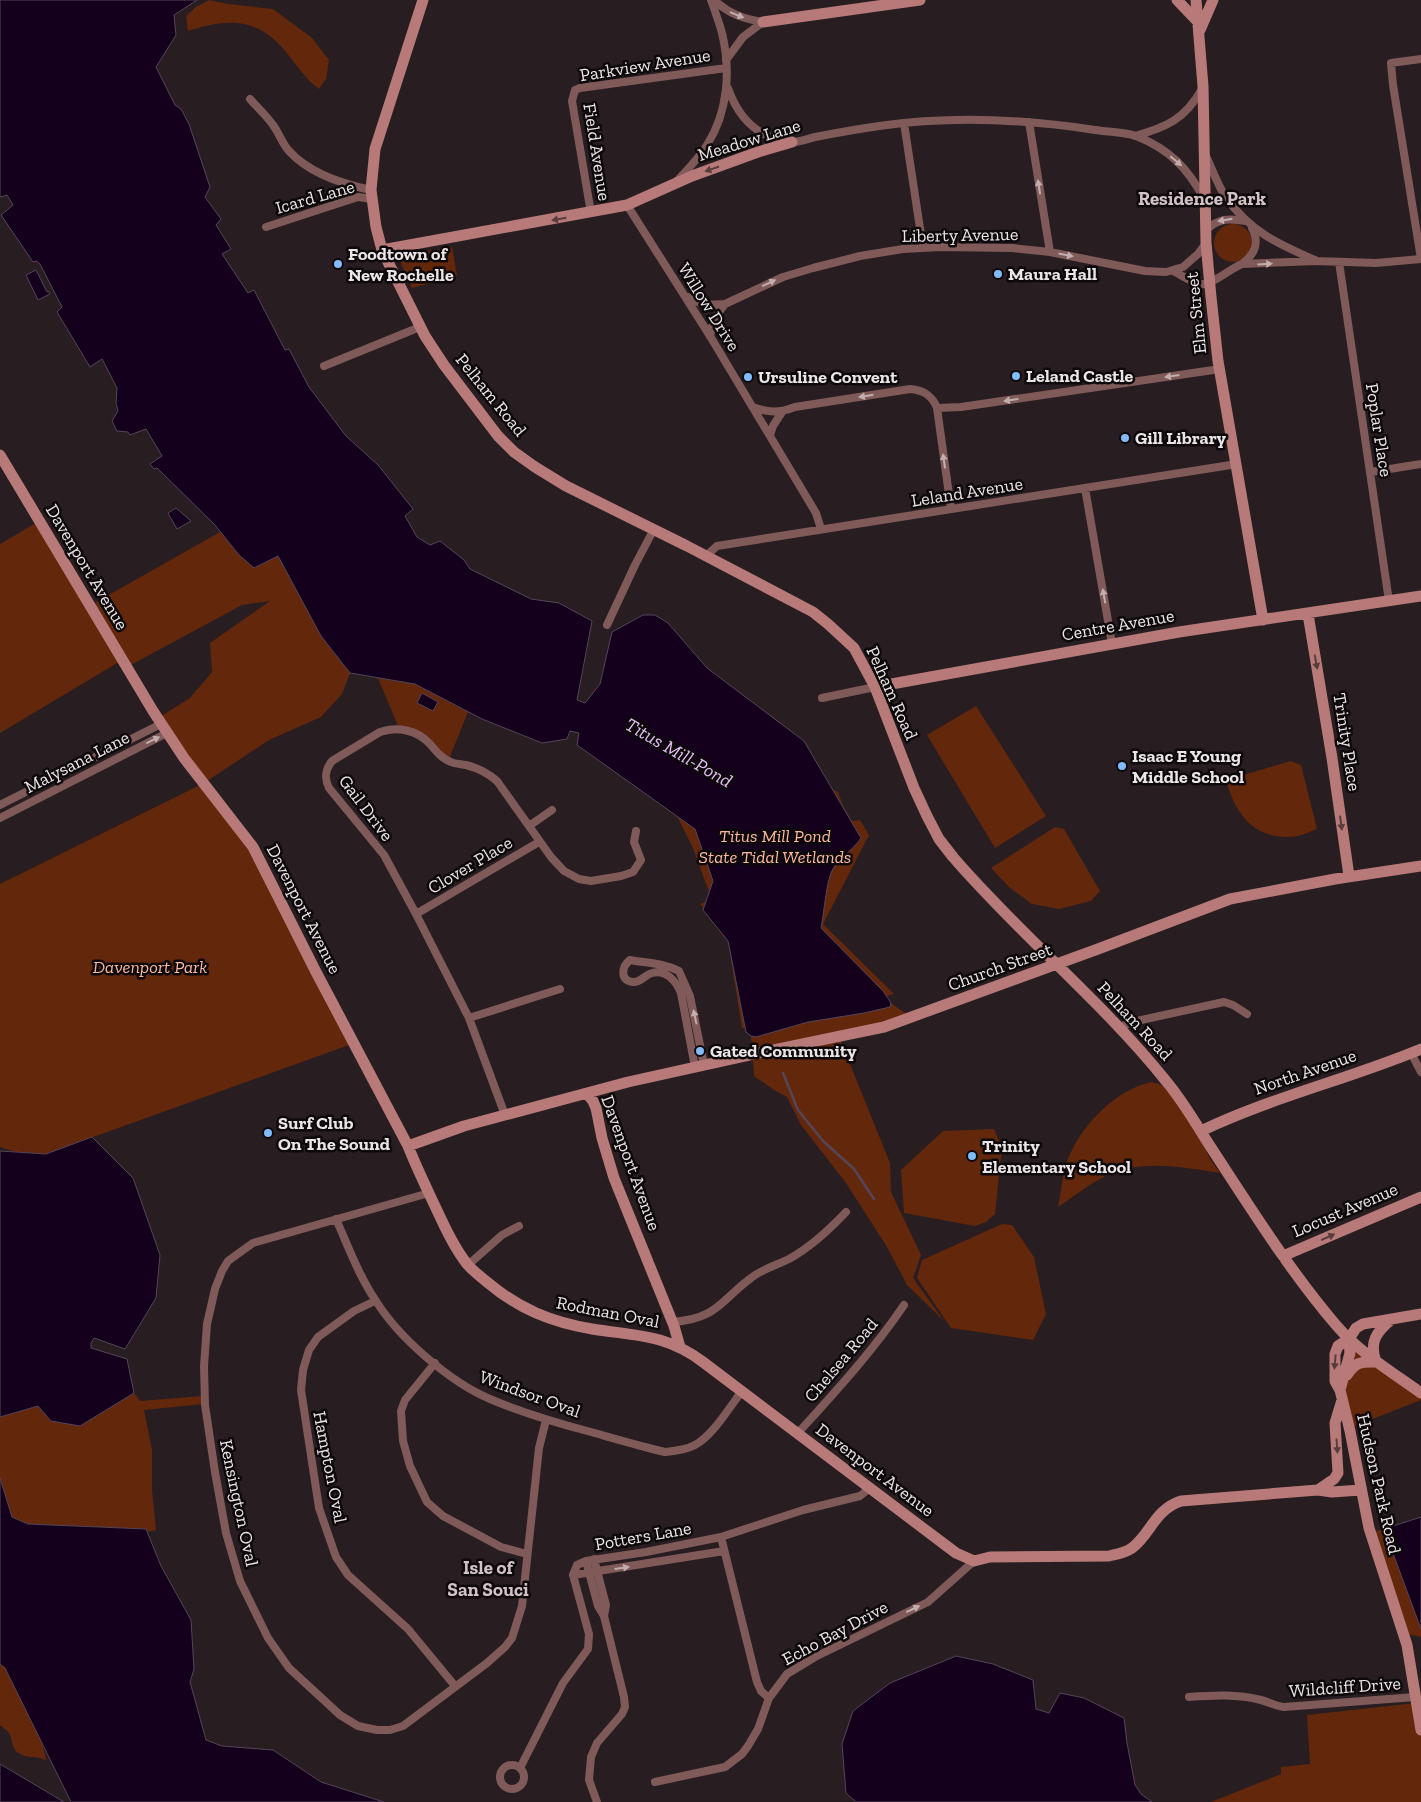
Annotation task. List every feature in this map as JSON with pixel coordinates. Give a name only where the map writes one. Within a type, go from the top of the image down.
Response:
[{"type":"street","name":"Pelham Road","points":[[423,0],[375,149],[372,194],[376,227],[382,250],[420,327],[444,365],[498,436],[514,452],[535,467],[566,486],[813,612],[854,648],[875,687],[914,788],[939,839],[966,873],[1120,1027],[1168,1083],[1283,1256],[1336,1325],[1376,1362],[1421,1394]]},
{"type":"street","points":[[712,0],[737,16],[763,22],[920,0]]},
{"type":"street","points":[[712,0],[722,33],[728,88],[734,105],[750,123],[767,136],[792,142]]},
{"type":"street","points":[[1177,0],[1198,28],[1213,0]]},
{"type":"street","name":"Elm Street","points":[[1196,0],[1203,86],[1206,243],[1210,283],[1220,369],[1264,620]]},
{"type":"street","points":[[726,64],[743,37],[763,22]]},
{"type":"street","points":[[1242,264],[1316,261],[1376,262],[1421,259],[1393,85],[1392,63],[1421,59]]},
{"type":"street","name":"Parkview Avenue","points":[[572,96],[575,90],[580,88],[726,64]]},
{"type":"street","name":"Meadow Lane","points":[[1135,136],[1167,126],[1180,117],[1195,101],[1203,86]]},
{"type":"street","points":[[676,182],[700,156],[708,144],[721,115],[728,88]]},
{"type":"street","name":"Field Avenue","points":[[572,96],[591,213]]},
{"type":"street","points":[[250,99],[272,124],[288,150],[299,160],[329,178],[372,194]]},
{"type":"street","name":"Meadow Lane","points":[[382,250],[628,206],[652,196],[676,182],[758,152],[792,142],[904,123],[982,120],[1029,122],[1135,136],[1167,153],[1179,162],[1188,172],[1206,203]]},
{"type":"street","points":[[1029,122],[1050,252]]},
{"type":"street","points":[[904,123],[923,248]]},
{"type":"street","points":[[1205,154],[1225,195],[1256,236],[1256,244],[1249,259],[1210,283]]},
{"type":"street","name":"Icard Lane","points":[[266,227],[372,194]]},
{"type":"street","name":"Willow Drive","points":[[628,206],[753,406],[816,513],[821,530]]},
{"type":"street","points":[[1206,230],[1214,223],[1226,218],[1248,224],[1284,247],[1316,261]]},
{"type":"street","points":[[1173,271],[1188,262],[1206,243]]},
{"type":"street","name":"Liberty Avenue","points":[[684,295],[704,305],[725,304],[783,277],[813,268],[860,256],[923,248],[1003,247],[1050,252],[1145,271],[1173,271],[1200,284],[1210,283]]},
{"type":"street","name":"Poplar Place","points":[[1339,262],[1389,601]]},
{"type":"street","points":[[710,336],[714,318],[725,304]]},
{"type":"street","points":[[324,366],[420,327]]},
{"type":"street","points":[[937,408],[961,408],[1220,369]]},
{"type":"street","points":[[753,406],[763,411],[782,412],[795,407],[910,389],[921,390],[930,395],[937,408],[951,509]]},
{"type":"street","points":[[770,435],[772,426],[782,412]]},
{"type":"street","name":"Davenport Avenue","points":[[0,455],[129,674],[164,728],[253,847],[315,970],[408,1146],[464,1126],[587,1094],[593,1100],[596,1108],[602,1138],[614,1178],[672,1322],[680,1347],[798,1433],[956,1554],[974,1561]]},
{"type":"street","name":"Leland Avenue","points":[[706,556],[717,546],[1237,464]]},
{"type":"street","points":[[1371,472],[1421,464]]},
{"type":"street","points":[[1086,488],[1112,644]]},
{"type":"street","points":[[607,625],[635,565],[654,530]]},
{"type":"street","name":"Centre Avenue","points":[[822,698],[1112,644],[1421,596]]},
{"type":"street","name":"Trinity Place","points":[[1308,614],[1349,876]]},
{"type":"street","name":"Malysana Lane","points":[[0,805],[164,728]]},
{"type":"street","name":"Malysana Lane","points":[[0,818],[164,728]]},
{"type":"street","name":"Gail Drive","points":[[505,1115],[469,1018],[384,855],[329,788],[326,781],[328,766],[332,761],[380,732],[407,730],[419,735],[442,757],[451,762],[488,774],[497,782],[539,842],[564,871],[579,879],[591,881],[633,872],[641,860],[634,842],[636,831]]},
{"type":"street","name":"Clover Place","points":[[529,826],[552,810]]},
{"type":"street","name":"Clover Place","points":[[416,914],[539,842]]},
{"type":"street","name":"Church Street","points":[[587,1094],[628,1082],[700,1066],[884,1028],[1230,899],[1349,876],[1421,866]]},
{"type":"street","points":[[630,960],[644,963],[661,963],[679,971],[690,996],[700,1066],[677,983],[670,976],[662,973],[651,974],[639,981],[632,982],[623,975],[623,969],[630,960]]},
{"type":"street","points":[[469,1018],[560,989]]},
{"type":"street","points":[[1120,1027],[1132,1022],[1224,1002],[1233,1005],[1247,1014]]},
{"type":"street","points":[[1416,1051],[1421,1072]]},
{"type":"street","name":"North Avenue","points":[[1201,1131],[1224,1120],[1283,1098],[1416,1051]]},
{"type":"street","name":"Rodman Oval","points":[[408,1146],[445,1228],[468,1265],[500,1293],[546,1319],[572,1326],[652,1337],[680,1347]]},
{"type":"street","name":"Kensington Oval","points":[[429,1193],[254,1243],[228,1261],[222,1270],[215,1289],[207,1324],[204,1366],[205,1405],[215,1472],[232,1557],[252,1607],[268,1638],[288,1668],[346,1719],[358,1726],[377,1730],[390,1730],[403,1726],[493,1657],[512,1638],[522,1606],[539,1448],[546,1420]]},
{"type":"street","name":"Locust Avenue","points":[[1283,1256],[1421,1197]]},
{"type":"street","points":[[672,1322],[707,1314],[716,1309],[751,1277],[802,1252],[827,1232],[846,1212]]},
{"type":"street","name":"Windsor Oval","points":[[336,1219],[353,1258],[375,1300],[395,1327],[410,1343],[435,1364],[468,1388],[489,1399],[546,1420],[665,1452],[694,1446],[704,1439],[742,1392]]},
{"type":"street","points":[[468,1265],[502,1235],[519,1226]]},
{"type":"street","name":"Hampton Oval","points":[[375,1300],[354,1311],[318,1337],[310,1350],[303,1370],[302,1390],[319,1508],[336,1557],[348,1575],[408,1629],[455,1686]]},
{"type":"street","name":"Chelsea Road","points":[[798,1433],[845,1382],[904,1305]]},
{"type":"street","points":[[1349,1338],[1356,1328],[1363,1324],[1421,1314]]},
{"type":"street","points":[[1318,1490],[1334,1479],[1338,1473],[1336,1422],[1341,1390],[1354,1365],[1360,1362],[1376,1362],[1372,1351],[1378,1332],[1392,1319]]},
{"type":"street","name":"Hudson Park Road","points":[[1349,1338],[1350,1353],[1341,1390],[1375,1552],[1403,1629],[1421,1730]]},
{"type":"street","points":[[435,1364],[405,1400],[401,1411],[404,1441],[410,1466],[427,1502],[443,1516],[501,1547],[527,1554]]},
{"type":"street","name":"Potters Lane","points":[[724,1551],[574,1575],[577,1565],[586,1561],[646,1552],[721,1537],[803,1510],[860,1496],[870,1488]]},
{"type":"street","points":[[974,1561],[990,1557],[1109,1556],[1123,1553],[1133,1548],[1165,1509],[1181,1501],[1318,1490],[1332,1492],[1361,1490]]},
{"type":"street","points":[[721,1537],[757,1682],[760,1692],[769,1698]]},
{"type":"street","points":[[594,1559],[606,1605],[604,1616]]},
{"type":"street","points":[[586,1561],[598,1606],[604,1616],[625,1707],[622,1714],[597,1743],[591,1757],[589,1780],[597,1802]]},
{"type":"street","name":"Echo Bay Drive","points":[[654,1782],[725,1767],[742,1754],[758,1729],[769,1698],[787,1674],[797,1667],[928,1602],[974,1561]]},
{"type":"street","points":[[520,1768],[563,1683],[588,1649],[589,1634],[574,1575]]},
{"type":"street","name":"Wildcliff Drive","points":[[1190,1697],[1235,1695],[1263,1700],[1284,1708],[1415,1697]]},
{"type":"green space","points":[[209,0],[273,9],[312,38],[329,60],[326,79],[319,89],[305,76],[275,40],[253,26],[228,23],[188,31],[186,16],[196,7]]},
{"type":"green space","points":[[1233,224],[1240,225],[1246,230],[1251,236],[1251,250],[1246,256],[1240,261],[1233,262],[1226,261],[1220,256],[1215,250],[1214,243],[1215,236],[1220,230],[1226,225]]},
{"type":"green space","points":[[452,247],[457,276],[412,288],[398,256]]},
{"type":"green space","name":"Davenport Park","points":[[41,520],[91,605],[220,532],[239,555],[278,556],[321,636],[350,673],[342,694],[321,717],[269,740],[201,785],[248,848],[352,1044],[46,1154],[15,1152],[0,1147],[0,884],[200,785],[155,720],[190,698],[212,672],[210,643],[270,601],[242,605],[129,666],[124,659],[0,733],[0,544]]},
{"type":"green space","points":[[378,678],[415,684],[468,712],[449,759],[435,746],[398,726]]},
{"type":"green space","points":[[976,706],[1046,816],[995,848],[927,735]]},
{"type":"green space","name":"Titus Mill Pond State Tidal Wetlands","points":[[765,711],[806,743],[832,789],[838,792],[843,806],[852,821],[860,820],[869,835],[823,924],[894,994],[886,996],[891,1003],[912,1018],[839,1037],[890,1163],[891,1192],[921,1255],[913,1278],[944,1321],[907,1285],[887,1247],[846,1183],[801,1125],[787,1097],[754,1076],[751,1036],[746,1032],[745,1028],[742,1028],[728,941],[700,904],[706,902],[709,892],[693,848],[677,816],[653,799]]},
{"type":"green space","points":[[1291,761],[1301,765],[1317,829],[1298,836],[1284,837],[1271,835],[1260,831],[1242,816],[1230,793],[1226,780]]},
{"type":"green space","points":[[1055,827],[1064,829],[1100,891],[1091,901],[1059,909],[1032,904],[1010,888],[991,868]]},
{"type":"green space","points":[[1152,1082],[1162,1085],[1180,1106],[1220,1173],[1190,1168],[1159,1166],[1129,1168],[1114,1172],[1089,1185],[1058,1207],[1063,1175],[1071,1151],[1088,1125],[1111,1102],[1124,1093]]},
{"type":"green space","points":[[994,1129],[1002,1148],[995,1214],[986,1222],[975,1226],[904,1213],[901,1170],[943,1131]]},
{"type":"green space","points":[[1002,1224],[1012,1225],[1034,1257],[1046,1314],[1033,1340],[951,1328],[917,1278],[922,1260]]},
{"type":"green space","points":[[1346,1338],[1421,1392],[1421,1400],[1347,1429],[1339,1390]]},
{"type":"green space","points":[[134,1393],[140,1401],[202,1396],[203,1404],[144,1410],[152,1450],[152,1490],[156,1530],[147,1532],[146,1529],[28,1524],[12,1517],[0,1478],[0,1417],[38,1406],[51,1421],[80,1426]]},
{"type":"green space","points":[[1384,1529],[1421,1629],[1421,1637],[1402,1633],[1369,1533]]},
{"type":"green space","points":[[0,1664],[5,1668],[29,1714],[40,1739],[46,1761],[17,1752],[9,1733],[0,1725]]},
{"type":"green space","points":[[1416,1703],[1421,1736],[1421,1802],[1211,1802],[1281,1774],[1281,1767],[1310,1764],[1307,1715]]},
{"type":"water","name":"Titus Mill-Pond","points":[[0,0],[197,0],[174,15],[176,35],[156,67],[175,105],[181,109],[189,124],[210,187],[205,197],[221,219],[216,225],[231,249],[222,254],[248,293],[254,290],[285,350],[289,349],[309,387],[346,436],[378,465],[413,509],[405,516],[417,537],[430,545],[440,541],[464,560],[470,569],[531,599],[559,603],[592,621],[577,700],[585,703],[600,684],[612,632],[643,615],[655,615],[668,623],[707,668],[804,741],[861,838],[833,868],[826,892],[821,928],[883,991],[891,1003],[890,1007],[808,1022],[756,1037],[751,1036],[746,1032],[728,941],[703,910],[713,881],[695,829],[577,745],[579,733],[570,731],[567,739],[542,743],[482,719],[415,684],[350,673],[321,636],[278,556],[254,568],[239,555],[215,525],[157,468],[154,469],[150,464],[162,456],[146,429],[130,435],[128,432],[117,431],[112,421],[118,411],[116,403],[117,388],[102,359],[90,367],[57,312],[62,307],[40,264],[36,261],[33,262],[1,215],[13,205],[7,195],[0,197]]},
{"type":"water","points":[[36,270],[47,292],[50,294],[38,300],[26,275]]},
{"type":"water","points":[[176,508],[191,521],[177,529],[168,513]]},
{"type":"water","points":[[422,693],[438,702],[433,711],[417,703]]},
{"type":"water","points":[[92,1137],[133,1178],[160,1255],[156,1298],[125,1349],[94,1338],[91,1343],[91,1348],[127,1359],[134,1393],[80,1426],[51,1421],[38,1406],[0,1417],[0,1151],[46,1154]]},
{"type":"water","points":[[0,1478],[12,1517],[28,1524],[146,1529],[161,1566],[191,1620],[194,1669],[190,1682],[206,1740],[222,1746],[273,1750],[321,1782],[384,1802],[71,1802],[5,1668],[0,1664]]},
{"type":"water","points":[[1421,1517],[1421,1629],[1384,1529]]},
{"type":"water","points":[[956,1656],[993,1664],[1033,1680],[1036,1709],[1049,1713],[1060,1693],[1084,1698],[1124,1718],[1135,1785],[1141,1794],[1152,1802],[856,1802],[846,1793],[842,1744],[853,1711],[890,1683]]},
{"type":"water","points":[[0,1764],[64,1802],[0,1802]]},
{"type":"waterway","points":[[783,1073],[798,1110],[823,1141],[854,1169],[874,1199]]},
{"type":"place","name":"Foodtown of New Rochelle","points":[[338,264]]},
{"type":"place","name":"Maura Hall","points":[[998,274]]},
{"type":"place","name":"Leland Castle","points":[[1016,376]]},
{"type":"place","name":"Ursuline Convent","points":[[748,377]]},
{"type":"place","name":"Gill Library","points":[[1125,438]]},
{"type":"place","name":"Isaac E Young Middle School","points":[[1122,766]]},
{"type":"place","name":"Gated Community","points":[[700,1051]]},
{"type":"place","name":"Surf Club On The Sound","points":[[268,1133]]},
{"type":"place","name":"Trinity Elementary School","points":[[972,1156]]},
{"type":"district","name":"Residence Park","points":[[1202,198]]},
{"type":"district","name":"Isle of San Souci","points":[[488,1578]]}]
